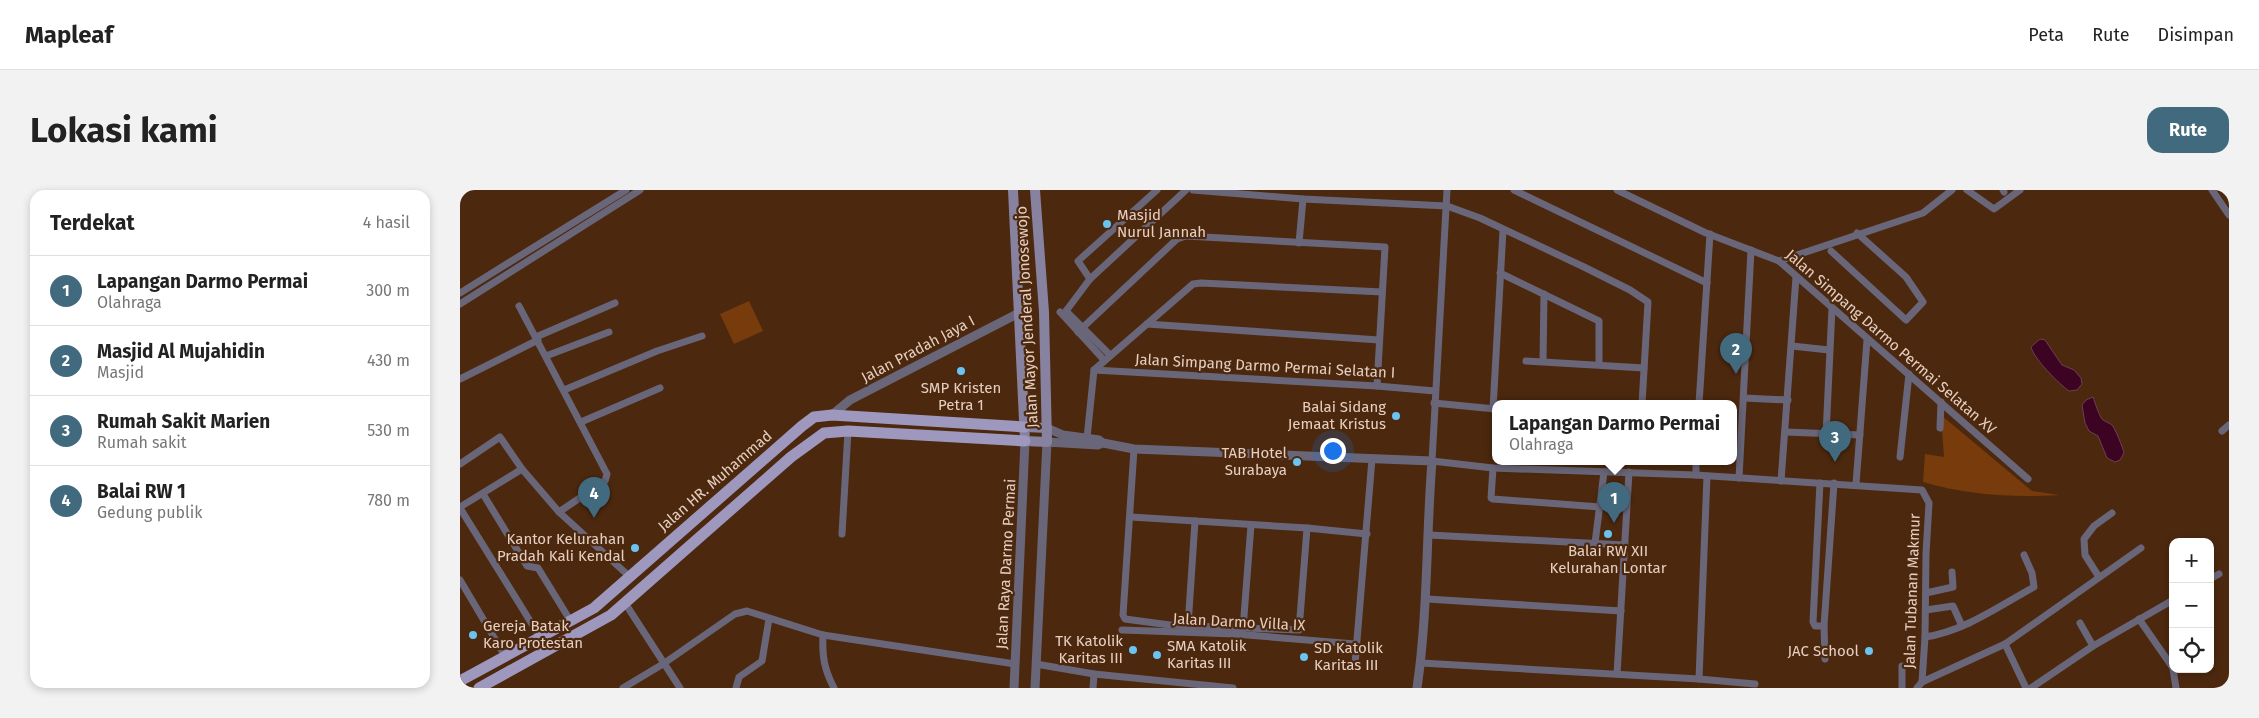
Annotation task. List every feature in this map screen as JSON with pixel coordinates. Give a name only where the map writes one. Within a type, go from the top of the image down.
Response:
[{"type":"main road","name":"Jalan Mayor Jenderal Jonosewojo","points":[[1013,190],[1025,441]]},
{"type":"main road","name":"Jalan Mayor Jenderal Jonosewojo","points":[[1035,190],[1044,312],[1047,442]]},
{"type":"main road","name":"Jalan HR. Muhammad","points":[[460,681],[594,608],[814,417],[832,415],[1025,427]]},
{"type":"main road","points":[[1025,427],[1048,428]]},
{"type":"main road","points":[[479,688],[611,615],[798,452],[824,433],[848,431],[1047,442]]},
{"type":"main road","points":[[654,555],[660,558],[665,568]]},
{"type":"street","points":[[460,293],[626,190]]},
{"type":"street","points":[[460,304],[640,190]]},
{"type":"street","points":[[1090,279],[1078,261],[1157,190]]},
{"type":"street","points":[[1044,312],[1063,311],[1090,279],[1176,193],[1186,190]]},
{"type":"street","points":[[1193,190],[1303,199],[1450,207],[1480,218],[1584,267],[1645,299],[1648,305],[1642,400]]},
{"type":"street","points":[[1417,688],[1427,599],[1434,403],[1450,207],[1447,190]]},
{"type":"street","points":[[1514,190],[1707,283]]},
{"type":"street","name":"Jalan Simpang Darmo Permai Selatan XV","points":[[1617,190],[1710,234],[1779,261],[2028,479]]},
{"type":"street","points":[[1779,261],[1857,233],[1923,213],[1952,190]]},
{"type":"street","points":[[1967,190],[1994,209],[2020,190]]},
{"type":"street","points":[[2212,190],[2228,211]]},
{"type":"street","points":[[1299,243],[1303,199]]},
{"type":"street","points":[[1494,400],[1503,230]]},
{"type":"street","points":[[1831,251],[1906,320],[1923,302],[1906,277],[1857,233]]},
{"type":"street","points":[[1699,400],[1710,234]]},
{"type":"street","points":[[1081,330],[1177,239],[1186,236],[1385,247],[1377,386]]},
{"type":"street","points":[[1739,478],[1751,250]]},
{"type":"street","points":[[1500,273],[1599,321],[1599,364]]},
{"type":"street","points":[[1781,480],[1796,276]]},
{"type":"street","points":[[1087,438],[1094,370],[1188,287],[1202,283],[1382,292]]},
{"type":"street","points":[[1543,361],[1544,294]]},
{"type":"street","points":[[460,379],[537,338],[615,303]]},
{"type":"street","points":[[519,306],[607,474],[607,480],[559,512]]},
{"type":"street","points":[[1826,435],[1832,308]]},
{"type":"street","points":[[1063,311],[1081,330],[1110,355]]},
{"type":"street","name":"Jalan Pradah Jaya I","points":[[832,415],[850,400],[1019,313]]},
{"type":"street","points":[[1147,324],[1379,340]]},
{"type":"street","points":[[1081,330],[1104,360]]},
{"type":"street","points":[[546,356],[609,332]]},
{"type":"street","points":[[564,390],[657,351],[702,336]]},
{"type":"street","points":[[1048,428],[1056,433],[1098,440],[1102,443],[1134,449],[1432,461],[1493,468],[1628,472],[1856,484],[1867,340]]},
{"type":"street","points":[[1792,346],[1829,350]]},
{"type":"street","points":[[1526,361],[1644,368]]},
{"type":"street","name":"Jalan Simpang Darmo Permai Selatan I","points":[[1094,370],[1435,391]]},
{"type":"street","points":[[1900,457],[1909,374]]},
{"type":"street","points":[[581,422],[660,388]]},
{"type":"street","points":[[1744,398],[1788,400]]},
{"type":"street","points":[[1940,428],[1941,402]]},
{"type":"street","points":[[1434,403],[1492,409]]},
{"type":"street","points":[[2222,431],[2229,425]]},
{"type":"street","points":[[842,534],[848,431]]},
{"type":"street","points":[[1786,432],[1860,435]]},
{"type":"street","points":[[460,464],[500,437],[522,468],[559,512],[630,577]]},
{"type":"street","name":"Jalan Raya Darmo Permai","points":[[1014,688],[1025,441]]},
{"type":"street","points":[[1035,688],[1047,442],[1098,446],[1102,443]]},
{"type":"street","points":[[1134,449],[1124,618],[1152,624],[1297,631],[1300,628],[1306,528]]},
{"type":"street","points":[[1355,664],[1355,644],[1367,534],[1372,459]]},
{"type":"street","points":[[1696,465],[1696,475]]},
{"type":"street","points":[[522,468],[460,507],[540,637]]},
{"type":"street","points":[[1493,468],[1492,498],[1494,499],[1600,507]]},
{"type":"street","points":[[1595,543],[1604,472]]},
{"type":"street","points":[[1617,674],[1628,472]]},
{"type":"street","points":[[1699,679],[1706,476]]},
{"type":"street","points":[[1820,483],[1814,625],[1824,626]]},
{"type":"street","points":[[1825,659],[1824,626],[1834,483]]},
{"type":"street","name":"Jalan Tubanan Makmur","points":[[1856,484],[1922,490],[1926,494],[1929,503],[1926,637],[1919,685]]},
{"type":"street","points":[[483,494],[527,566],[538,568],[570,620]]},
{"type":"street","points":[[2099,577],[2085,555],[2084,539],[2094,526],[2112,513]]},
{"type":"street","points":[[1131,517],[1306,528],[1367,534]]},
{"type":"street","points":[[1188,626],[1195,521]]},
{"type":"street","points":[[1243,629],[1250,525]]},
{"type":"street","points":[[1429,535],[1624,545]]},
{"type":"street","points":[[1919,685],[2005,644],[2070,600],[2141,548]]},
{"type":"street","points":[[1926,637],[1946,634],[2035,586],[2032,573],[2024,555]]},
{"type":"street","points":[[1926,592],[1953,586],[1952,572]]},
{"type":"street","points":[[1815,574],[1828,574]]},
{"type":"street","points":[[2214,577],[2219,574]]},
{"type":"street","points":[[460,580],[505,656]]},
{"type":"street","points":[[1427,599],[1621,610]]},
{"type":"street","points":[[2031,688],[2093,646],[2169,602]]},
{"type":"street","points":[[625,603],[680,688]]},
{"type":"street","points":[[1926,610],[1953,606],[1962,626]]},
{"type":"street","points":[[1814,608],[1826,609]]},
{"type":"street","points":[[623,688],[663,664],[734,614],[746,611],[823,635],[1015,664]]},
{"type":"street","points":[[736,688],[739,677],[762,661],[769,619]]},
{"type":"street","points":[[2139,619],[2169,663]]},
{"type":"street","points":[[2080,623],[2093,646]]},
{"type":"street","name":"Jalan Darmo Villa IX","points":[[1122,630],[1235,634],[1355,644]]},
{"type":"street","points":[[823,635],[822,656],[825,671],[834,688]]},
{"type":"street","points":[[2005,644],[2026,688]]},
{"type":"street","points":[[1421,663],[1755,684]]},
{"type":"street","points":[[1036,664],[1094,674],[1233,688]]},
{"type":"street","points":[[1902,666],[1902,688]]},
{"type":"street","points":[[2174,673],[2176,688]]},
{"type":"street","points":[[1093,688],[1094,674]]},
{"type":"shaded area","points":[[749,301],[763,331],[734,344],[720,314]]},
{"type":"shaded area","points":[[2040,339],[2045,340],[2062,365],[2074,370],[2081,378],[2082,384],[2077,390],[2069,391],[2065,388],[2047,371],[2037,358],[2031,347]]},
{"type":"shaded area","points":[[2093,397],[2101,417],[2111,424],[2122,447],[2124,453],[2120,460],[2115,462],[2107,458],[2098,436],[2089,431],[2085,423],[2082,405],[2086,400]]},
{"type":"shaded area","points":[[1941,415],[2032,491],[2060,495],[2025,496],[1974,493],[1923,482],[1925,454],[1944,457]]},
{"type":"place","name":"Masjid Nurul Jannah","points":[[1107,224]]},
{"type":"place","name":"SMP Kristen Petra 1","points":[[961,371]]},
{"type":"place","name":"Masjid Al Mujahidin","points":[[1736,374]]},
{"type":"place","name":"Balai Sidang Jemaat Kristus","points":[[1396,416]]},
{"type":"place","name":"TAB Hotel Surabaya","points":[[1297,462]]},
{"type":"place","name":"Rumah Sakit Marien","points":[[1835,462]]},
{"type":"place","name":"Balai RW 1","points":[[594,518]]},
{"type":"place","name":"Lapangan Darmo Permai","points":[[1614,523]]},
{"type":"place","name":"Balai RW XII Kelurahan Lontar","points":[[1608,534]]},
{"type":"place","name":"Kantor Kelurahan Pradah Kali Kendal","points":[[635,548]]},
{"type":"place","name":"Gereja Batak Karo Protestan","points":[[473,635]]},
{"type":"place","name":"TK Katolik Karitas III","points":[[1133,650]]},
{"type":"place","name":"JAC School","points":[[1869,651]]},
{"type":"place","name":"SMA Katolik Karitas III","points":[[1157,655]]},
{"type":"place","name":"SD Katolik Karitas III","points":[[1304,657]]}]
